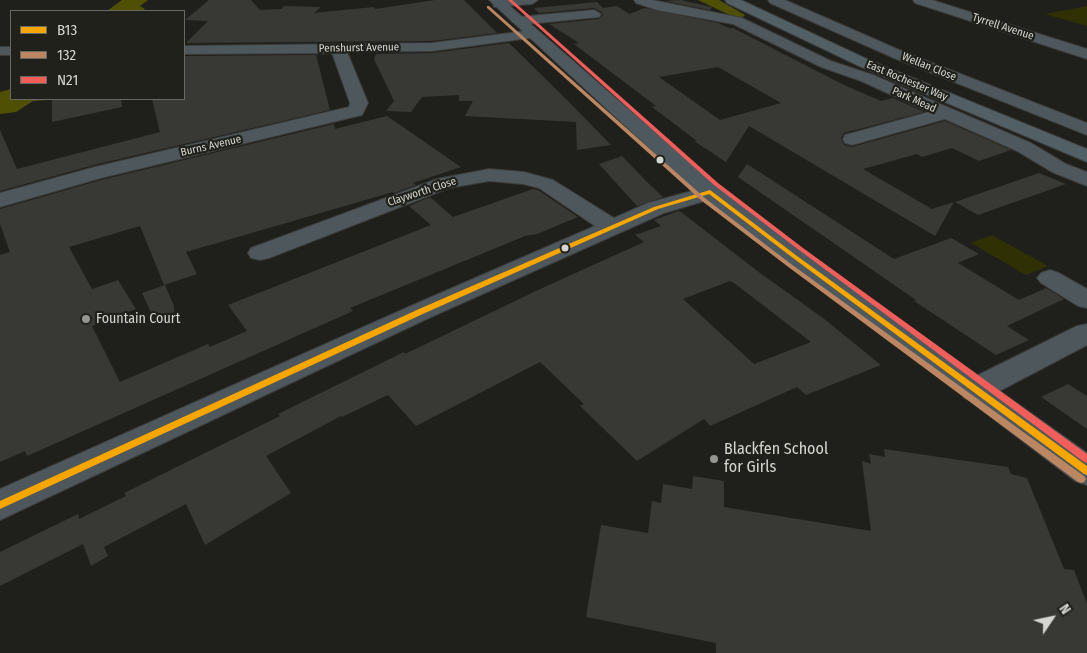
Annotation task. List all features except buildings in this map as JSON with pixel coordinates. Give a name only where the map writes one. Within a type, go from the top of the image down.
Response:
[{"type":"highway","name":"East Rochester Way","points":[[731,0],[864,63],[1087,156]]},
{"type":"highway","name":"East Rochester Way","points":[[754,0],[799,22],[900,66],[1087,141]]},
{"type":"main road","points":[[497,2],[710,192],[975,390],[1087,471]]},
{"type":"street","points":[[497,2],[532,0]]},
{"type":"street","name":"Park Mead","points":[[640,0],[657,6],[737,21],[826,64],[867,78],[1024,147],[1059,168],[1087,180]]},
{"type":"street","name":"Wellan Close","points":[[774,0],[899,55],[1087,129]]},
{"type":"street","name":"Tyrrell Avenue","points":[[918,0],[1087,54]]},
{"type":"street","points":[[933,5],[955,0]]},
{"type":"street","points":[[518,21],[594,14]]},
{"type":"street","name":"Penshurst Avenue","points":[[185,50],[432,47],[533,34]]},
{"type":"street","name":"Burns Avenue","points":[[0,200],[95,173],[356,111],[359,103],[338,48]]},
{"type":"street","points":[[852,139],[944,113]]},
{"type":"street","name":"Clayworth Close","points":[[260,253],[281,238],[314,234],[370,210],[444,183],[489,175],[524,178],[546,184],[612,227]]},
{"type":"street","points":[[0,505],[345,345],[612,227],[656,208],[710,192]]},
{"type":"street","points":[[1050,278],[1087,300]]},
{"type":"street","points":[[975,390],[1087,334]]},
{"type":"shaded area","points":[[122,0],[148,0],[140,6],[145,9],[143,10],[108,10]]},
{"type":"shaded area","points":[[698,0],[719,0],[745,15],[743,17],[734,17]]},
{"type":"shaded area","points":[[1087,6],[1087,26],[1045,14]]},
{"type":"shaded area","points":[[10,89],[10,100],[47,100],[33,101],[16,112],[0,114],[0,92]]},
{"type":"shaded area","points":[[992,235],[1048,266],[1026,275],[971,243]]},
{"type":"transit line","name":"N21","points":[[510,0],[716,184],[801,249],[1087,459]]},
{"type":"transit line","name":"132","points":[[488,7],[704,200],[789,265],[1081,479]]},
{"type":"transit line","name":"B13","points":[[710,192],[795,257],[1087,471]]},
{"type":"transit line","name":"B13","points":[[0,505],[422,311],[656,208],[710,192]]},
{"type":"place","name":"Fountain Court","points":[[86,319]]},
{"type":"place","name":"Blackfen School for Girls","points":[[714,459]]}]
